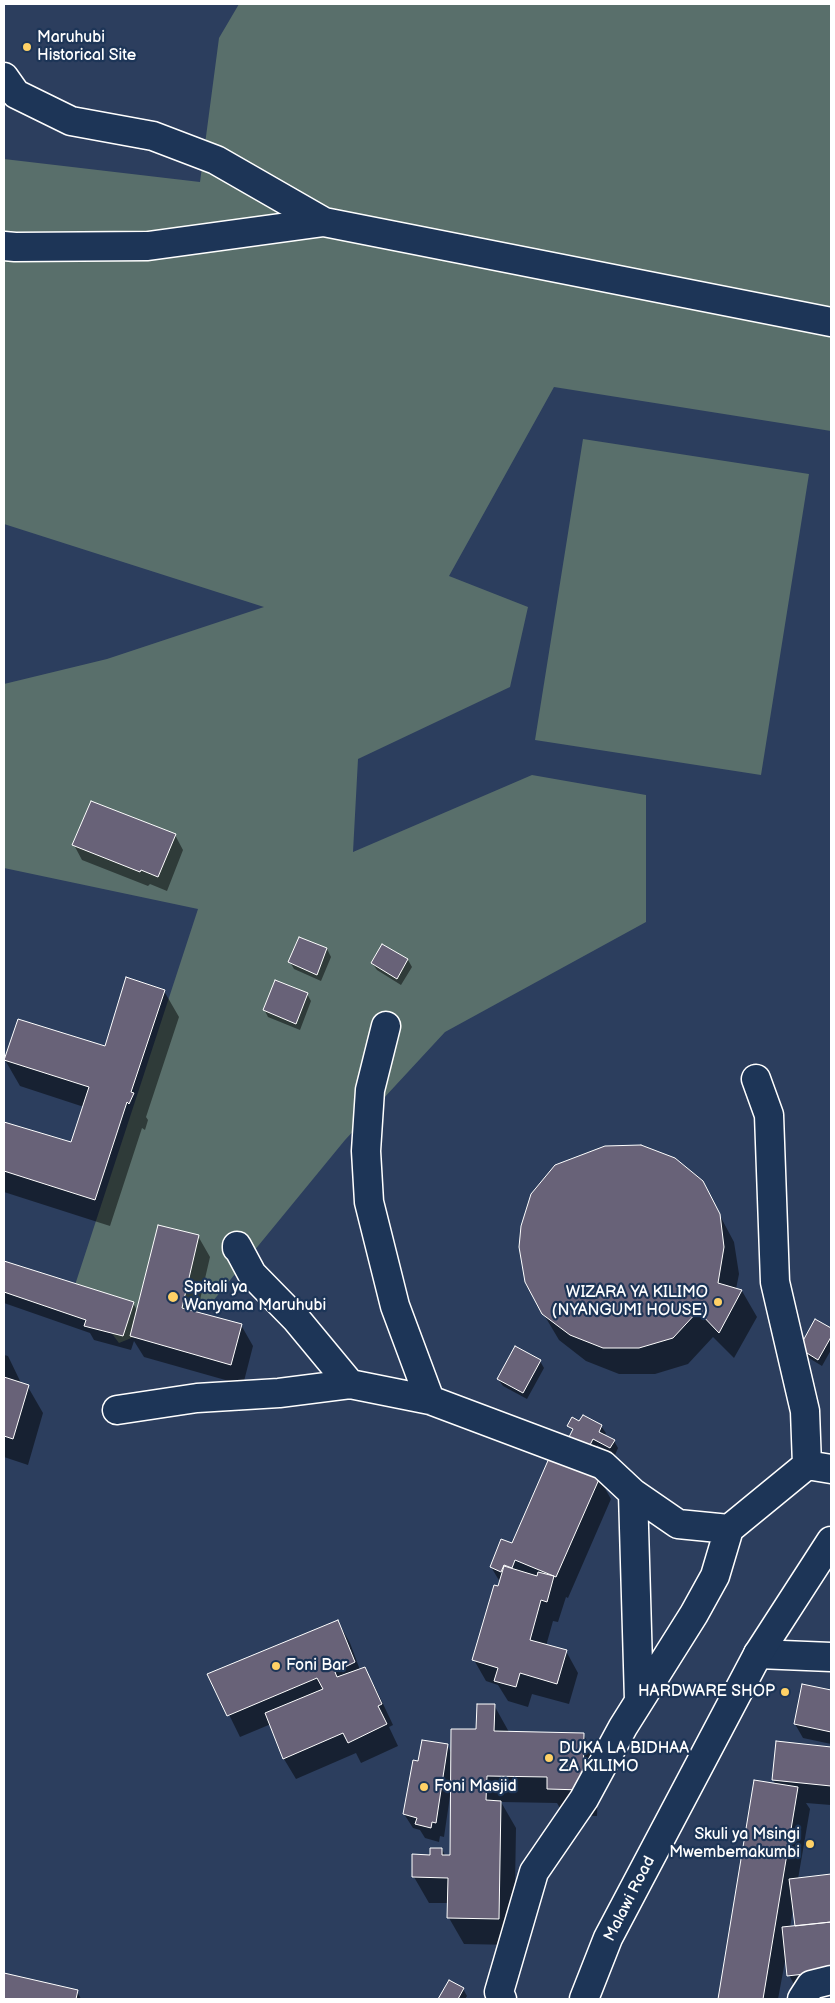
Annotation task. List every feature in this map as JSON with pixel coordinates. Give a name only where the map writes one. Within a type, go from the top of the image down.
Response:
[{"type":"main road","points":[[4,77],[16,94],[71,121],[153,136],[216,160],[324,222],[831,322]]},
{"type":"main road","points":[[4,246],[15,248],[148,246],[324,222]]},
{"type":"main road","points":[[386,1026],[370,1090],[366,1151],[369,1202],[395,1306],[430,1400]]},
{"type":"main road","points":[[502,1999],[499,1992],[534,1872],[584,1799],[639,1700],[694,1614],[715,1576],[729,1529],[819,1467],[804,1411],[775,1282],[769,1115],[756,1079]]},
{"type":"main road","points":[[237,1248],[238,1246],[252,1274],[296,1320],[350,1384]]},
{"type":"main road","points":[[117,1410],[197,1398],[279,1393],[350,1384],[430,1400],[602,1465],[633,1493],[678,1524],[729,1529]]},
{"type":"main road","points":[[633,1493],[639,1700]]},
{"type":"main road","name":"Malawi Road","points":[[584,1999],[608,1938],[758,1654],[831,1541]]},
{"type":"main road","points":[[758,1654],[831,1657]]},
{"type":"main road","points":[[802,1999],[810,1985],[831,1980]]},
{"type":"green space","points":[[239,4],[831,4],[831,431],[554,387],[449,576],[528,607],[510,687],[358,759],[353,852],[532,775],[646,795],[646,922],[445,1032],[345,1140],[208,1307],[119,1343],[75,1285],[198,909],[4,868],[4,684],[107,659],[264,607],[4,524],[4,159],[200,182],[219,38]]},
{"type":"green space","points":[[583,439],[809,474],[761,775],[535,740]]},
{"type":"building","points":[[91,801],[176,834],[158,877],[141,870],[140,872],[72,845]]},
{"type":"building","points":[[299,937],[327,948],[317,975],[288,962]]},
{"type":"building","points":[[382,944],[408,959],[397,979],[371,963]]},
{"type":"building","points":[[126,977],[165,990],[131,1092],[134,1093],[129,1104],[127,1102],[95,1200],[4,1171],[4,1122],[71,1142],[89,1087],[4,1060],[18,1019],[105,1046]]},
{"type":"building","points":[[275,980],[308,993],[296,1024],[263,1010]]},
{"type":"building","points":[[641,1145],[675,1158],[703,1181],[720,1214],[724,1247],[718,1283],[742,1290],[719,1333],[698,1311],[673,1338],[639,1348],[603,1348],[570,1335],[542,1314],[525,1282],[519,1247],[521,1226],[531,1194],[555,1165],[605,1146]]},
{"type":"building","points":[[158,1225],[199,1235],[182,1308],[242,1324],[231,1365],[130,1336]]},
{"type":"building","points":[[4,1261],[134,1302],[123,1336],[84,1326],[86,1320],[4,1292]]},
{"type":"building","points":[[815,1319],[831,1328],[831,1337],[818,1360],[799,1348]]},
{"type":"building","points":[[515,1346],[541,1360],[523,1393],[497,1379]]},
{"type":"building","points":[[4,1377],[29,1385],[13,1439],[4,1436]]},
{"type":"building","points":[[583,1415],[602,1425],[599,1432],[615,1440],[610,1448],[593,1439],[589,1447],[569,1437],[573,1429],[567,1426],[572,1417],[579,1421]]},
{"type":"building","points":[[550,1456],[600,1477],[556,1577],[515,1560],[512,1568],[504,1565],[501,1572],[490,1567],[501,1539],[512,1543]]},
{"type":"building","points":[[504,1566],[537,1576],[538,1572],[554,1576],[547,1602],[541,1600],[530,1640],[567,1650],[557,1684],[520,1673],[516,1687],[494,1681],[498,1668],[472,1660],[494,1585],[498,1586]]},
{"type":"building","points":[[338,1620],[355,1662],[335,1672],[337,1677],[365,1667],[382,1704],[378,1706],[387,1724],[348,1743],[343,1733],[283,1759],[265,1713],[323,1689],[317,1678],[227,1716],[207,1674]]},
{"type":"building","points":[[802,1684],[831,1690],[831,1732],[794,1724]]},
{"type":"building","points":[[477,1704],[495,1704],[494,1731],[584,1733],[583,1790],[547,1789],[547,1777],[487,1776],[486,1800],[501,1801],[499,1919],[447,1918],[448,1878],[412,1877],[412,1854],[430,1855],[430,1848],[442,1848],[442,1855],[450,1855],[451,1729],[476,1729]]},
{"type":"building","points":[[422,1740],[448,1744],[436,1823],[432,1822],[431,1828],[415,1824],[417,1818],[403,1814],[413,1760],[418,1761]]},
{"type":"building","points":[[776,1741],[831,1747],[831,1786],[772,1780]]},
{"type":"building","points":[[754,1780],[798,1787],[763,1999],[718,1999]]},
{"type":"building","points":[[831,1874],[831,1922],[795,1926],[789,1879]]},
{"type":"building","points":[[831,1922],[831,1971],[787,1976],[782,1927]]},
{"type":"building","points":[[4,1973],[78,1990],[76,1999],[4,1999]]},
{"type":"building","points":[[449,1980],[464,1988],[458,1999],[438,1999]]},
{"type":"place","name":"Maruhubi Historical Site","points":[[27,47]]},
{"type":"place","name":"Spitali ya Wanyama Maruhubi","points":[[173,1297]]},
{"type":"place","name":"WIZARA YA KILIMO (NYANGUMI HOUSE)","points":[[718,1302]]},
{"type":"place","name":"Foni Bar","points":[[276,1666]]},
{"type":"place","name":"HARDWARE SHOP","points":[[785,1692]]},
{"type":"place","name":"DUKA LA BIDHAA ZA KILIMO","points":[[549,1758]]},
{"type":"place","name":"Foni Masjid","points":[[424,1787]]},
{"type":"place","name":"Skuli ya Msingi Mwembemakumbi","points":[[810,1844]]}]
